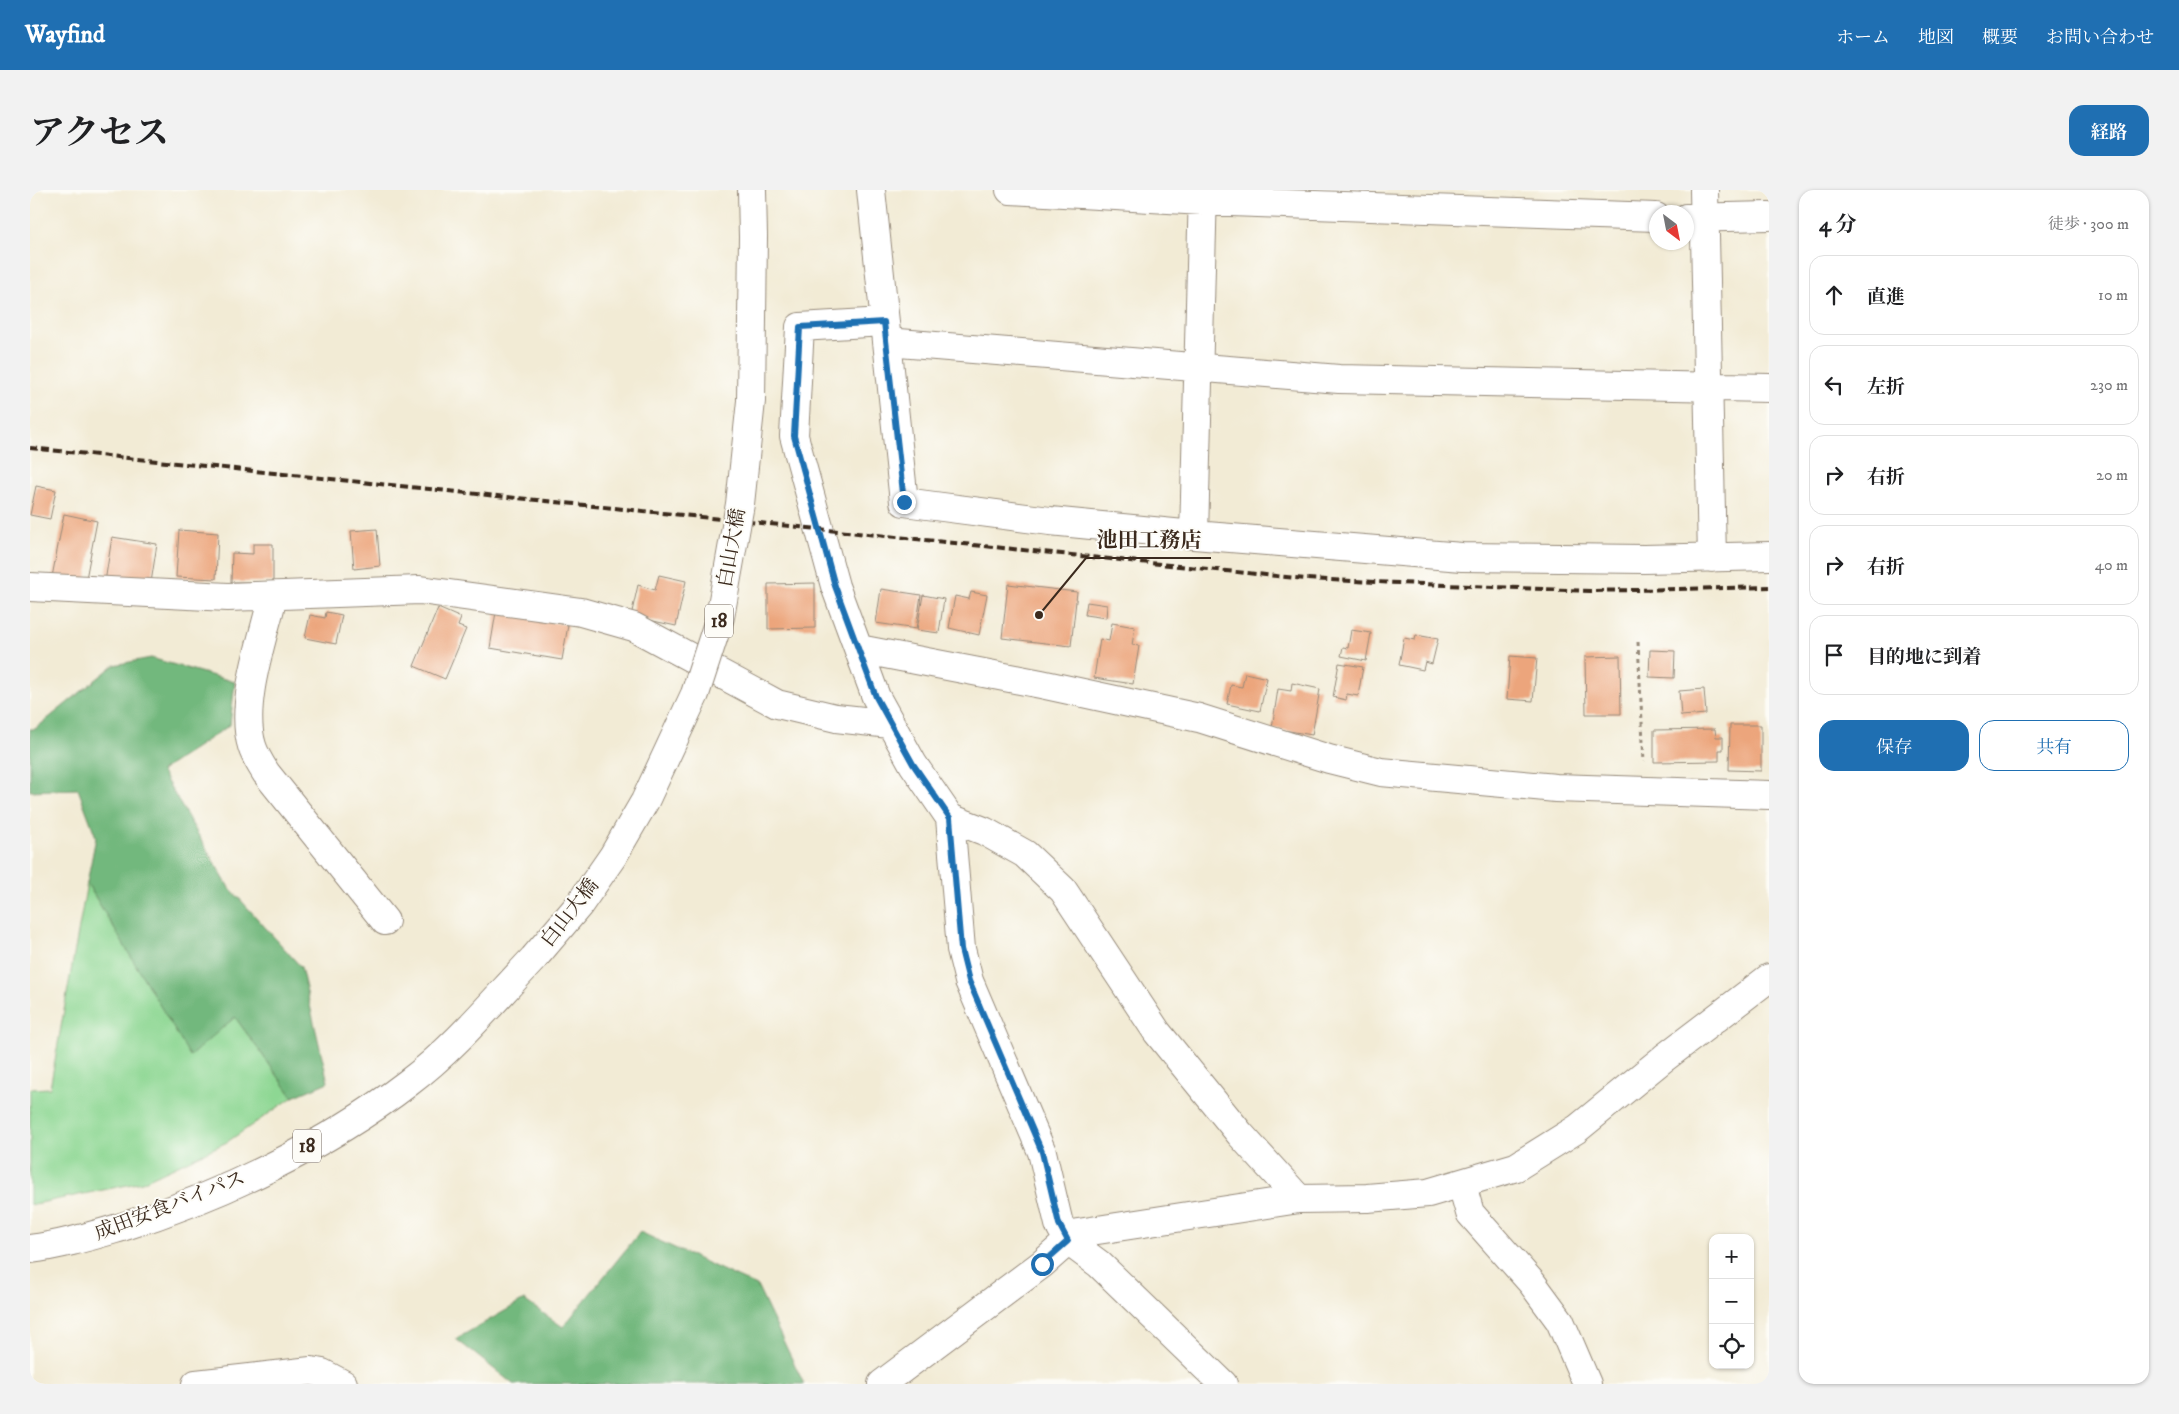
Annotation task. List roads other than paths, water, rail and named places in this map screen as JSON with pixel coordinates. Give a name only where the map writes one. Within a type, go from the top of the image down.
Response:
[{"type":"street","name":"白山大橋","points":[[534,958],[580,905],[613,856],[645,801],[695,694],[720,617],[740,504],[751,401],[752,190]]},
{"type":"street","points":[[871,190],[904,502],[1050,521],[1462,558],[1712,558],[1769,556]]},
{"type":"street","points":[[1010,190],[1203,196],[1649,217]]},
{"type":"street","points":[[1704,190],[1695,218],[1708,388],[1712,558]]},
{"type":"street","points":[[1194,535],[1203,196]]},
{"type":"street","points":[[1695,218],[1769,216]]},
{"type":"street","points":[[1223,1384],[1099,1264],[1066,1238],[1059,1224],[1042,1152],[969,981],[961,949],[950,818],[913,764],[876,697],[835,586],[794,436],[800,327],[886,332],[1197,367],[1339,379],[1769,388]]},
{"type":"street","points":[[30,588],[228,598],[420,590],[581,612],[634,627],[777,704],[836,718],[890,724]]},
{"type":"street","points":[[273,596],[248,705],[248,725],[252,748],[266,773],[385,922]]},
{"type":"street","points":[[858,649],[1041,684],[1199,718],[1329,759],[1381,772],[1556,788],[1769,795]]},
{"type":"street","points":[[950,818],[984,831],[1024,854],[1063,890],[1157,1032],[1240,1134],[1299,1199]]},
{"type":"street","name":"成田安食バイパス","points":[[30,1249],[62,1245],[140,1221],[221,1192],[348,1124],[408,1083],[448,1048],[534,958]]},
{"type":"street","points":[[882,1384],[1042,1264],[1066,1238],[1299,1199],[1385,1197],[1428,1193],[1516,1167],[1577,1129],[1664,1058],[1769,978]]},
{"type":"street","points":[[1462,1184],[1470,1213],[1532,1283],[1560,1321],[1587,1384]]},
{"type":"street","points":[[196,1384],[311,1371],[322,1373],[343,1384]]},
{"type":"railway","points":[[30,448],[1305,579],[1590,591],[1769,587]]},
{"type":"place","name":"池田工務店","points":[[1039,615]]}]
